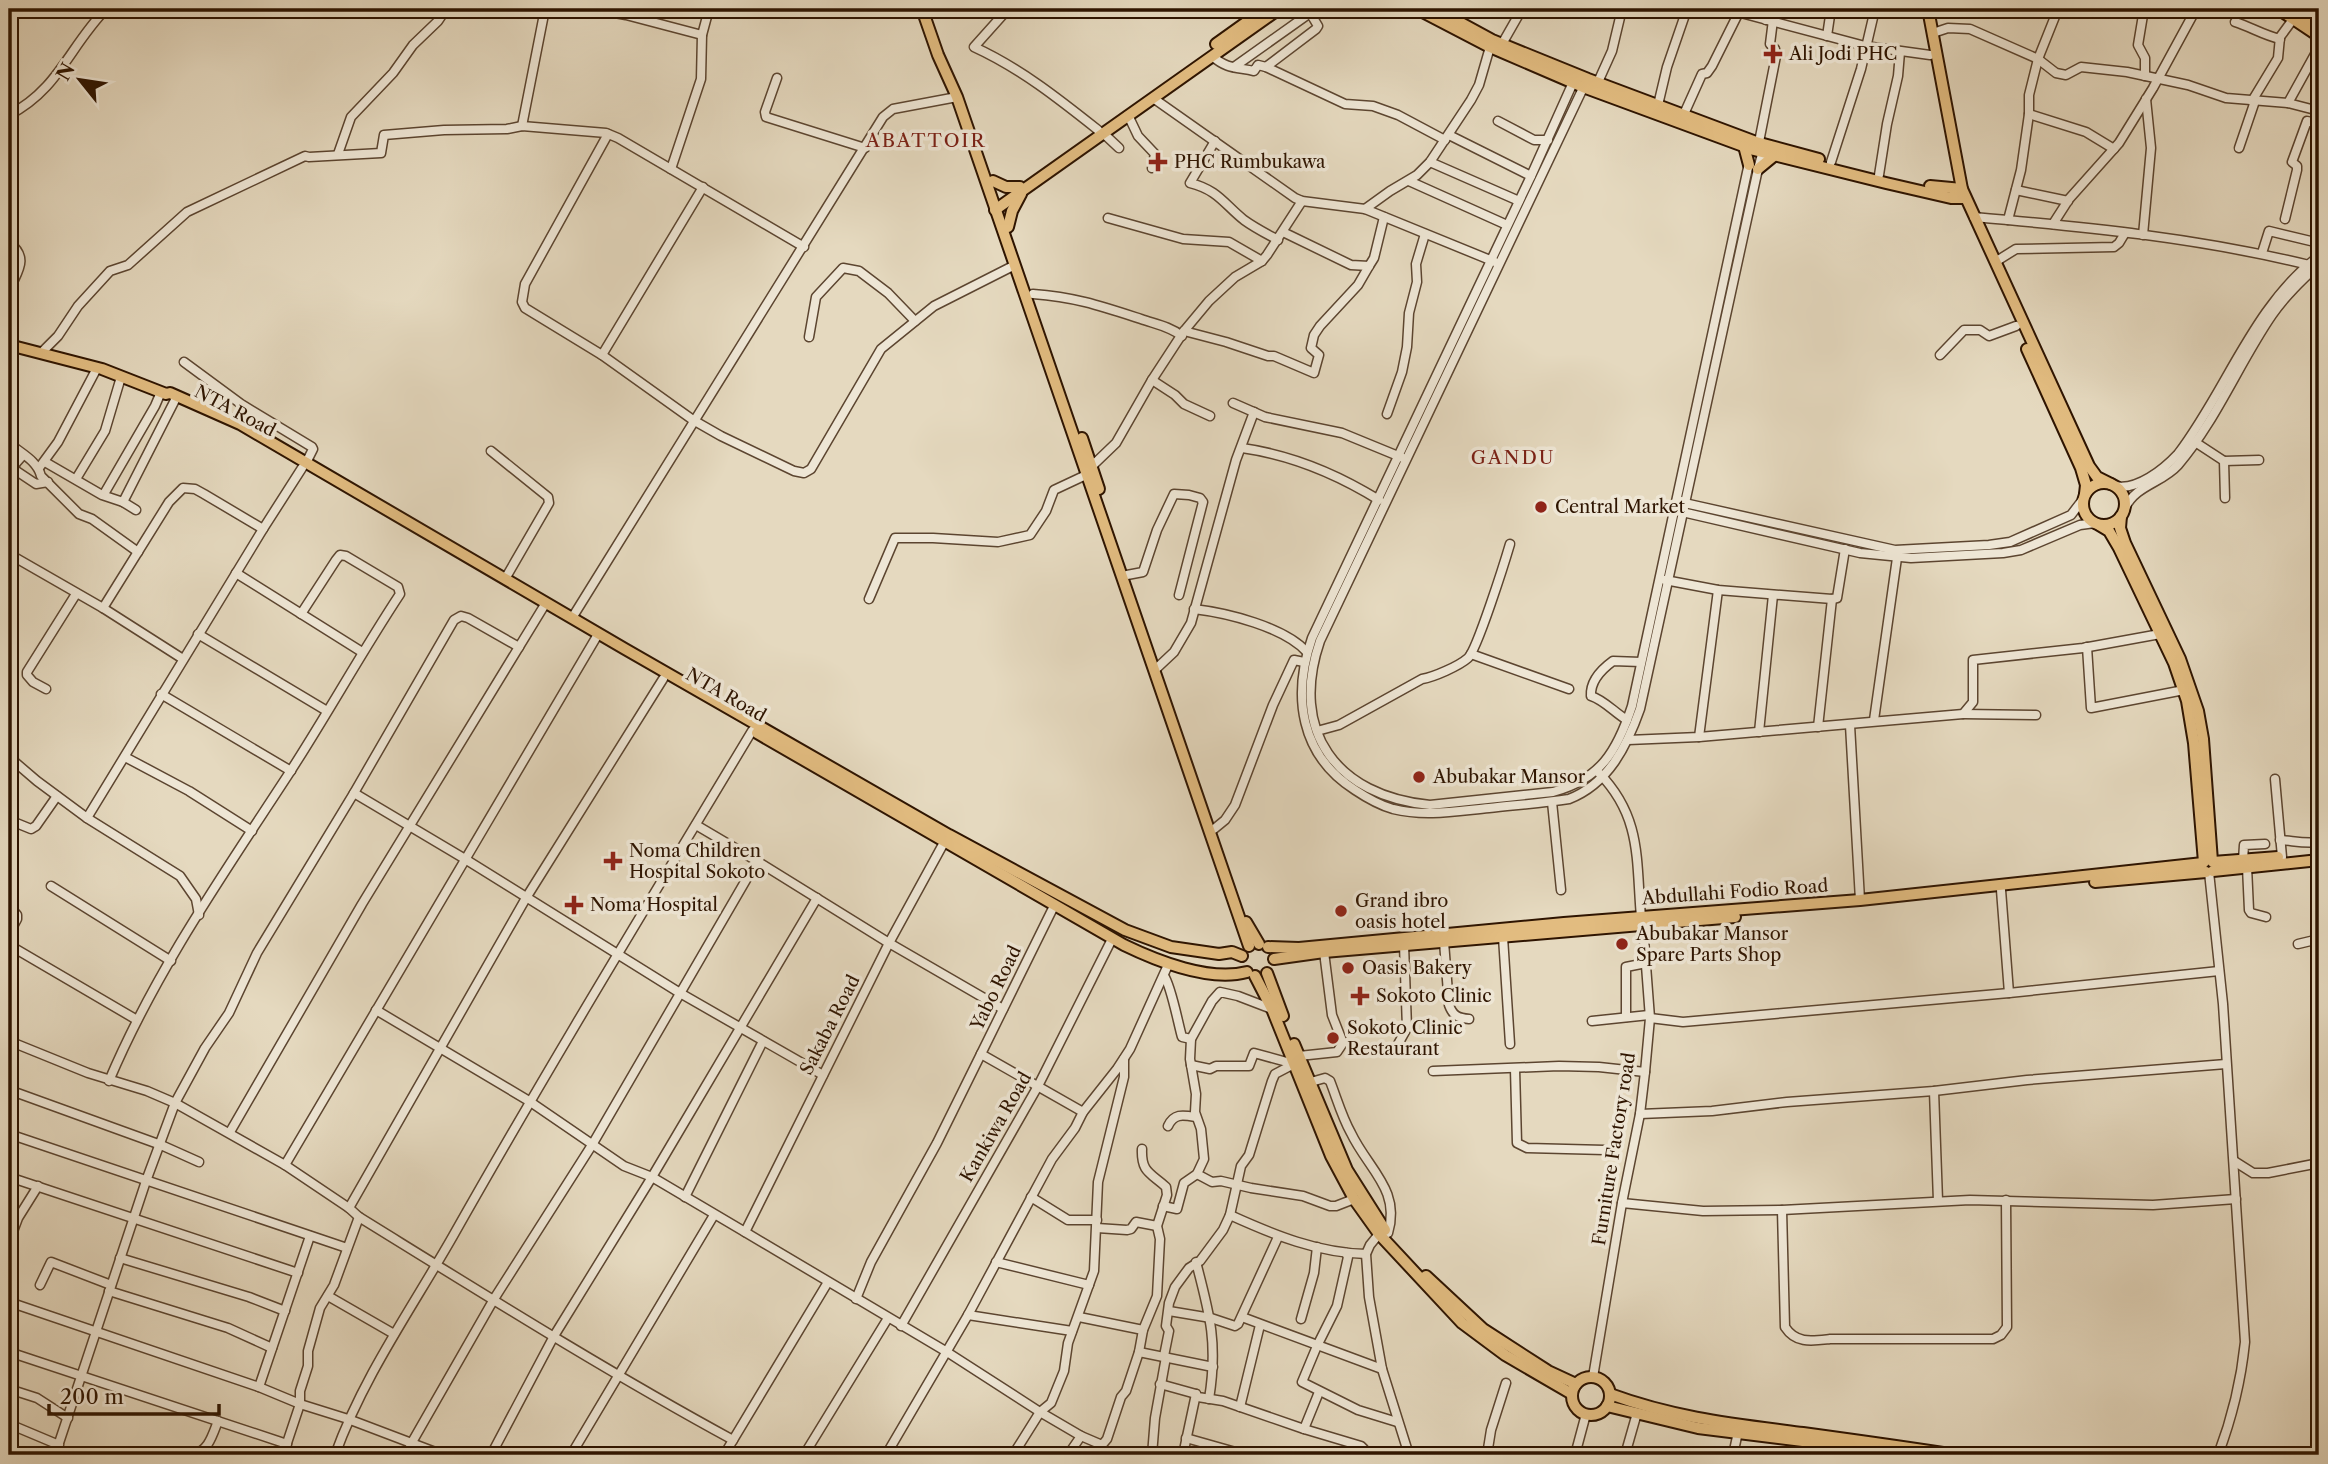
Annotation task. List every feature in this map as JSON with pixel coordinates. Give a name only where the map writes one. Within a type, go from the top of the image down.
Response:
[{"type":"highway","points":[[2280,9],[2319,23]]},
{"type":"highway","points":[[2292,13],[2319,35]]},
{"type":"main road","points":[[922,9],[1008,227],[1089,471],[1245,920],[1259,946],[1274,959],[1267,972],[1251,974]]},
{"type":"main road","points":[[930,9],[993,181],[1015,265],[1259,946]]},
{"type":"main road","points":[[998,205],[1265,9]]},
{"type":"main road","points":[[1100,132],[1279,9]]},
{"type":"main road","points":[[1418,9],[1496,46],[1757,146],[1959,193]]},
{"type":"main road","points":[[1435,9],[1496,46]]},
{"type":"main road","points":[[1923,10],[1933,33],[1959,193],[1974,217],[2089,466],[2097,477],[2113,485],[2123,495],[2120,527],[2125,543],[2180,659],[2198,710],[2203,740],[2208,866]]},
{"type":"main road","points":[[1923,10],[1959,193],[2081,468],[2086,485],[2084,513],[2109,530],[2115,540],[2184,690],[2194,743],[2208,866]]},
{"type":"main road","points":[[1584,81],[1684,114],[1775,155],[1886,183],[1959,193]]},
{"type":"main road","points":[[1753,167],[1757,146]]},
{"type":"main road","points":[[1753,167],[1775,155]]},
{"type":"main road","points":[[993,181],[1006,187],[1021,189]]},
{"type":"main road","points":[[1008,227],[1021,189]]},
{"type":"main road","name":"NTA Road","points":[[9,345],[97,368],[181,398],[240,424],[304,465],[597,636],[663,679],[946,838],[1125,930],[1171,947],[1219,954],[1232,952],[1242,956]]},
{"type":"main road","name":"NTA Road","points":[[304,465],[572,618],[1166,970],[1251,974]]},
{"type":"main road","points":[[2084,496],[2099,484],[2113,485]]},
{"type":"main road","points":[[2097,524],[2112,524],[2123,512]]},
{"type":"main road","name":"Abdullahi Fodio Road","points":[[2245,864],[2281,857],[2319,861]]},
{"type":"main road","name":"Abdullahi Fodio Road","points":[[1274,959],[2208,866],[2319,861]]},
{"type":"main road","name":"Abdullahi Fodio Road","points":[[1259,946],[1299,947],[1642,921],[2001,890],[2208,866]]},
{"type":"main road","points":[[1259,946],[1242,956],[1242,962],[1272,1009],[1296,1060],[1311,1082],[1347,1171],[1384,1234]]},
{"type":"main road","points":[[1267,972],[1331,1156],[1354,1199],[1462,1323],[1505,1355],[1574,1389]]},
{"type":"main road","points":[[1593,1377],[1605,1382],[1610,1394],[1607,1406],[1601,1412],[1586,1414],[1578,1410],[1573,1403],[1574,1389],[1584,1378],[1593,1377]]},
{"type":"main road","points":[[1610,1394],[1652,1409],[1698,1420],[1956,1455]]},
{"type":"main road","points":[[1607,1406],[1698,1428],[1919,1455]]},
{"type":"street","points":[[9,115],[40,95],[55,78],[81,38],[106,9]]},
{"type":"street","points":[[338,154],[351,117],[393,73],[413,45],[438,21],[446,9]]},
{"type":"street","points":[[522,126],[545,9]]},
{"type":"street","points":[[593,9],[626,12],[702,35]]},
{"type":"street","points":[[671,169],[701,79],[702,35],[709,9]]},
{"type":"street","points":[[1008,9],[974,47],[999,58],[1041,85],[1119,148]]},
{"type":"street","points":[[1312,16],[1322,9]]},
{"type":"street","points":[[1495,261],[1507,225],[1548,140],[1584,81],[1612,51],[1622,9]]},
{"type":"street","points":[[1658,105],[1667,66],[1687,9]]},
{"type":"street","points":[[1726,9],[1866,46],[1930,55]]},
{"type":"street","points":[[1381,502],[1312,664],[1309,688],[1317,731],[1325,752],[1348,776],[1377,794],[1420,804],[1466,806],[1552,802],[1577,796],[1621,753],[1640,709],[1663,579],[1776,56],[1775,49],[1770,44],[1767,9]]},
{"type":"street","points":[[1826,36],[1831,9]]},
{"type":"street","points":[[1831,162],[1861,69],[1875,9]]},
{"type":"street","points":[[1909,9],[1923,10]]},
{"type":"street","points":[[2007,220],[2021,170],[2029,95],[2038,59],[2058,9]]},
{"type":"street","points":[[2144,9],[2138,45],[2145,58],[2145,76]]},
{"type":"street","points":[[2053,224],[2068,201],[2114,149],[2146,100],[2196,9]]},
{"type":"street","points":[[1365,209],[1409,181],[1430,162],[1479,85],[1496,46],[1517,11]]},
{"type":"street","points":[[1684,114],[1702,74],[1709,71],[1739,12]]},
{"type":"street","points":[[1234,67],[1310,13],[1318,26],[1316,29],[1266,67]]},
{"type":"street","points":[[2239,148],[2254,101],[2278,58],[2280,39],[2292,13]]},
{"type":"street","points":[[2235,22],[2249,26],[2259,34],[2280,39]]},
{"type":"street","points":[[1933,33],[1948,28],[1970,29],[2038,59],[2056,73],[2066,75],[2081,67],[2145,76],[2188,85],[2226,98],[2288,103],[2319,111]]},
{"type":"street","points":[[2288,103],[2319,47]]},
{"type":"street","points":[[1879,175],[1900,52]]},
{"type":"street","points":[[1212,56],[1224,67],[1254,71],[1258,65],[1266,67],[1345,104],[1373,106],[1398,115],[1531,176]]},
{"type":"street","points":[[777,78],[765,112],[766,117],[865,148]]},
{"type":"street","points":[[1584,81],[1307,652],[1301,689],[1307,727],[1318,757],[1343,782],[1374,802],[1392,808],[1426,813],[1553,792],[1599,773],[1615,748],[1627,720],[1663,579]]},
{"type":"street","points":[[572,618],[883,117],[893,110],[957,97]]},
{"type":"street","points":[[1153,98],[1302,201],[1365,209],[1495,261]]},
{"type":"street","points":[[2143,235],[2151,148],[2146,100]]},
{"type":"street","points":[[2029,114],[2086,132],[2114,149]]},
{"type":"street","points":[[1128,115],[1138,136],[1155,154],[1152,168]]},
{"type":"street","points":[[1498,121],[1534,140],[1548,140]]},
{"type":"street","points":[[2285,219],[2297,170],[2297,166],[2292,162],[2307,121],[2319,124]]},
{"type":"street","points":[[42,352],[110,271],[128,265],[187,212],[304,156],[381,153],[384,135],[522,126],[608,134],[804,247]]},
{"type":"street","points":[[608,134],[525,284],[522,294],[525,308],[602,355],[693,420],[794,471],[804,473],[811,469],[881,349],[934,306],[1015,265]]},
{"type":"street","points":[[1214,141],[1190,183],[1215,193],[1242,219],[1278,240]]},
{"type":"street","points":[[1430,162],[1519,201]]},
{"type":"street","points":[[1409,181],[1507,225]]},
{"type":"street","points":[[602,355],[702,187]]},
{"type":"street","points":[[2016,190],[2068,201]]},
{"type":"street","points":[[869,600],[895,538],[998,542],[1030,535],[1046,511],[1054,490],[1089,471],[1116,443],[1183,333],[1217,293],[1235,277],[1262,261],[1302,201]]},
{"type":"street","points":[[1032,295],[1065,296],[1082,300],[1183,333],[1226,341],[1274,356],[1314,373],[1319,355],[1311,348],[1314,335],[1370,267],[1384,217]]},
{"type":"street","points":[[1974,217],[2143,235],[2262,253],[2309,265]]},
{"type":"street","points":[[1108,219],[1183,239],[1229,242],[1262,261]]},
{"type":"street","points":[[2262,253],[2269,231],[2319,243]]},
{"type":"street","points":[[1283,232],[1351,265],[1370,267]]},
{"type":"street","points":[[1995,262],[2016,249],[2114,247],[2125,233]]},
{"type":"street","points":[[1387,414],[1402,372],[1409,313],[1417,282],[1416,264],[1426,234]]},
{"type":"street","points":[[9,242],[17,249],[21,263],[9,291]]},
{"type":"street","points":[[2113,485],[2126,488],[2160,471],[2178,454],[2266,312],[2319,256]]},
{"type":"street","points":[[2123,512],[2136,492],[2175,468],[2195,442],[2271,316],[2289,293],[2319,264]]},
{"type":"street","points":[[809,337],[816,297],[843,268],[859,271],[888,293],[915,321]]},
{"type":"street","points":[[1940,355],[1964,330],[1980,330],[1996,335],[2016,326]]},
{"type":"street","points":[[87,818],[313,449],[241,404],[184,362]]},
{"type":"street","points":[[97,368],[78,406],[42,465],[41,476],[79,514],[92,519],[138,552]]},
{"type":"street","points":[[76,479],[104,431],[121,377]]},
{"type":"street","points":[[1152,380],[1184,404],[1210,416]]},
{"type":"street","points":[[104,494],[155,405],[167,395]]},
{"type":"street","points":[[123,502],[167,395]]},
{"type":"street","points":[[1233,403],[1265,417],[1342,433],[1402,458]]},
{"type":"street","points":[[1158,667],[1174,652],[1191,623],[1236,460],[1242,448],[1244,433],[1254,412]]},
{"type":"street","points":[[2195,442],[2224,461],[2259,460]]},
{"type":"street","points":[[9,443],[23,456],[136,510]]},
{"type":"street","points":[[1242,448],[1315,467],[1357,486],[1381,502]]},
{"type":"street","points":[[491,451],[548,497],[549,503],[505,579]]},
{"type":"street","points":[[23,456],[15,464],[15,470],[36,484],[48,482]]},
{"type":"street","points":[[2224,461],[2225,498]]},
{"type":"street","points":[[103,608],[169,502],[183,488],[195,489],[262,529]]},
{"type":"street","points":[[1127,575],[1143,572],[1157,530],[1174,494],[1200,498],[1203,502],[1179,595]]},
{"type":"street","points":[[1678,507],[1902,550],[2010,542],[2071,515],[2084,496]]},
{"type":"street","points":[[1678,507],[1845,549],[1897,558],[2021,550],[2080,525],[2097,524]]},
{"type":"street","points":[[1317,731],[1339,725],[1422,679],[1467,659],[1510,544]]},
{"type":"street","points":[[1663,579],[1718,590],[1832,599],[1837,598],[1845,549]]},
{"type":"street","points":[[109,1081],[136,1020],[171,961],[400,594],[398,587],[346,555],[340,555],[301,614]]},
{"type":"street","points":[[1874,720],[1897,558]]},
{"type":"street","points":[[10,559],[103,608],[183,659]]},
{"type":"street","points":[[236,573],[362,652]]},
{"type":"street","points":[[1699,737],[1718,590]]},
{"type":"street","points":[[47,689],[33,682],[27,672],[76,594]]},
{"type":"street","points":[[1759,732],[1773,595]]},
{"type":"street","points":[[1818,727],[1832,599]]},
{"type":"street","points":[[230,1132],[344,935],[544,606]]},
{"type":"street","points":[[1194,609],[1217,612],[1254,624],[1298,642],[1307,652]]},
{"type":"street","points":[[55,1455],[146,1181],[176,1103],[205,1048],[229,1013],[257,953],[454,621],[461,616],[468,618],[519,647]]},
{"type":"street","points":[[198,634],[327,711]]},
{"type":"street","points":[[1963,714],[1973,702],[1973,660],[2087,647],[2160,634]]},
{"type":"street","points":[[285,1165],[597,636]]},
{"type":"street","points":[[2087,647],[2091,708],[2184,690]]},
{"type":"street","points":[[1471,654],[1569,689]]},
{"type":"street","points":[[1214,829],[1225,820],[1234,805],[1273,705],[1294,660],[1304,662]]},
{"type":"street","points":[[1627,720],[1591,696],[1590,689],[1603,668],[1613,661],[1641,662]]},
{"type":"street","points":[[349,1208],[526,898],[663,679]]},
{"type":"street","points":[[161,694],[291,771]]},
{"type":"street","points":[[1628,740],[1699,737],[1963,714],[2036,715]]},
{"type":"street","points":[[1850,725],[1860,900]]},
{"type":"street","points":[[335,1455],[348,1419],[394,1334],[529,1101],[752,731]]},
{"type":"street","points":[[9,757],[87,818],[180,876],[196,899],[199,915]]},
{"type":"street","points":[[125,757],[189,791],[252,831]]},
{"type":"street","name":"Furniture Factory road","points":[[1593,1377],[1640,1114],[1649,1017],[1635,838],[1625,807],[1599,773]]},
{"type":"street","points":[[2275,779],[2281,857]]},
{"type":"street","points":[[354,793],[680,993],[823,1075]]},
{"type":"street","points":[[9,820],[31,830],[36,827],[57,796]]},
{"type":"street","points":[[1552,802],[1561,890]]},
{"type":"street","points":[[696,825],[1003,1009]]},
{"type":"street","name":"Sakaba Road","points":[[745,1232],[889,943],[946,838]]},
{"type":"street","points":[[2280,840],[2304,844],[2319,842]]},
{"type":"street","points":[[2265,844],[2244,845],[2249,910],[2266,917]]},
{"type":"street","points":[[407,1455],[494,1299],[592,1145],[757,861]]},
{"type":"street","points":[[2208,866],[2223,1004],[2245,1342],[2241,1382],[2218,1455]]},
{"type":"street","points":[[51,886],[171,961]]},
{"type":"street","points":[[2001,890],[2009,993]]},
{"type":"street","points":[[491,1455],[555,1336],[817,898]]},
{"type":"street","points":[[9,906],[17,915],[9,934]]},
{"type":"street","name":"Yabo Road","points":[[1054,906],[981,1054],[1083,1112]]},
{"type":"street","points":[[1503,937],[1510,1044]]},
{"type":"street","name":"Kankiwa Road","points":[[901,1326],[1038,1086],[1112,939]]},
{"type":"street","points":[[2298,944],[2319,939]]},
{"type":"street","points":[[1444,942],[1449,1005],[1452,1013],[1459,1018],[1469,1019]]},
{"type":"street","points":[[9,945],[136,1020]]},
{"type":"street","points":[[1391,1049],[1396,1046],[1407,1028],[1404,945]]},
{"type":"street","points":[[1191,1065],[1210,1069],[1216,1066],[1249,1066],[1254,1053],[1296,1060],[1337,1052],[1343,1043],[1332,1015],[1325,952]]},
{"type":"street","points":[[1626,1017],[1625,969],[1646,963]]},
{"type":"street","points":[[1166,970],[1169,992],[1182,1037],[1191,1040]]},
{"type":"street","points":[[886,1455],[968,1315],[1052,1159],[1083,1112],[1124,1059],[1166,970]]},
{"type":"street","points":[[1592,1021],[1649,1017],[1683,1022],[2219,971]]},
{"type":"street","points":[[1163,1206],[1177,1209],[1184,1183],[1197,1174],[1204,1159],[1201,1129],[1196,1116],[1191,1040],[1229,975]]},
{"type":"street","points":[[1220,992],[1272,1009]]},
{"type":"street","points":[[376,1010],[529,1101],[624,1166],[652,1177],[947,1352],[1040,1412],[1102,1445],[1105,1444],[1139,1352],[1143,1330],[1157,1296],[1160,1239],[1157,1226],[1167,1195],[1166,1187],[1151,1177],[1144,1168],[1142,1149]]},
{"type":"street","points":[[9,1041],[109,1081],[147,1091],[230,1132],[285,1165],[359,1217],[436,1265],[733,1440]]},
{"type":"street","points":[[685,1197],[763,1041]]},
{"type":"street","points":[[856,1299],[881,1243],[937,1143],[981,1054]]},
{"type":"street","points":[[1013,1455],[1040,1412],[1051,1403],[1064,1371],[1072,1331],[1094,1271],[1098,1182],[1124,1077],[1124,1059]]},
{"type":"street","points":[[1152,1455],[1169,1331],[1166,1326],[1169,1303],[1175,1287],[1196,1262],[1200,1261],[1223,1230],[1230,1215],[1241,1166],[1249,1155],[1275,1074],[1296,1060]]},
{"type":"street","points":[[1640,1114],[1712,1111],[2026,1080],[2226,1064]]},
{"type":"street","points":[[1433,1071],[1559,1066],[1645,1072]]},
{"type":"street","points":[[1515,1069],[1517,1143],[1527,1148],[1605,1150]]},
{"type":"street","points":[[1311,1082],[1325,1078],[1330,1082],[1351,1135],[1386,1190],[1392,1206],[1384,1234],[1370,1245],[1366,1254],[1369,1297],[1382,1369],[1409,1455]]},
{"type":"street","points":[[9,1090],[161,1145],[199,1162]]},
{"type":"street","points":[[1934,1091],[1938,1201]]},
{"type":"street","points":[[1168,1126],[1171,1120],[1179,1115],[1196,1116]]},
{"type":"street","points":[[9,1134],[347,1248]]},
{"type":"street","points":[[2234,1161],[2253,1173],[2268,1173],[2319,1163]]},
{"type":"street","points":[[1197,1174],[1212,1182],[1303,1196],[1330,1206],[1354,1199]]},
{"type":"street","points":[[9,1177],[299,1273]]},
{"type":"street","points":[[9,1241],[18,1218],[38,1186]]},
{"type":"street","points":[[1031,1197],[1068,1220],[1127,1230],[1136,1222],[1157,1226]]},
{"type":"street","points":[[1622,1203],[1703,1210],[1782,1210],[1938,1201],[2006,1200],[2060,1204],[2153,1205],[2236,1199]]},
{"type":"street","points":[[1782,1210],[1785,1327],[1795,1338],[1805,1341],[1993,1339],[2001,1335],[2007,1327],[2006,1200]]},
{"type":"street","points":[[571,1455],[714,1215]]},
{"type":"street","points":[[1230,1215],[1294,1243],[1346,1254],[1366,1254]]},
{"type":"street","points":[[283,1455],[300,1404],[300,1391],[308,1366],[308,1351],[320,1308],[328,1296],[359,1217]]},
{"type":"street","points":[[259,1387],[310,1236]]},
{"type":"street","points":[[1169,1311],[1211,1318],[1235,1326],[1238,1324],[1278,1237]]},
{"type":"street","points":[[1301,1319],[1314,1273],[1317,1247]]},
{"type":"street","points":[[1346,1254],[1348,1257],[1337,1306],[1301,1382],[1358,1410],[1397,1422]]},
{"type":"street","points":[[120,1258],[249,1297],[285,1311]]},
{"type":"street","points":[[40,1285],[51,1262],[110,1288],[228,1328],[272,1348]]},
{"type":"street","points":[[996,1262],[1089,1285]]},
{"type":"street","points":[[1196,1262],[1211,1318],[1214,1347],[1209,1399]]},
{"type":"street","points":[[724,1455],[828,1282]]},
{"type":"street","points":[[328,1296],[394,1334]]},
{"type":"street","points":[[9,1302],[259,1387],[443,1455]]},
{"type":"street","points":[[968,1315],[1072,1331]]},
{"type":"street","points":[[1079,1317],[1143,1330]]},
{"type":"street","points":[[1241,1317],[1382,1369]]},
{"type":"street","points":[[804,1455],[888,1318]]},
{"type":"street","points":[[1240,1407],[1260,1325]]},
{"type":"street","points":[[9,1352],[287,1444]]},
{"type":"street","points":[[1139,1352],[1213,1367]]},
{"type":"street","points":[[1487,1455],[1506,1383]]},
{"type":"street","points":[[1160,1384],[1196,1394],[1198,1397],[1223,1401],[1360,1446],[1364,1449],[1362,1455]]},
{"type":"street","points":[[9,1389],[37,1398],[68,1418]]},
{"type":"street","points":[[1304,1429],[1319,1392]]},
{"type":"street","points":[[1183,1455],[1196,1394]]},
{"type":"street","points":[[1625,1455],[1637,1413]]},
{"type":"street","points":[[1576,1455],[1586,1414]]},
{"type":"street","points":[[193,1455],[202,1452],[208,1445],[218,1421]]},
{"type":"street","points":[[9,1424],[59,1445]]},
{"type":"street","points":[[1733,1455],[1738,1432]]},
{"type":"street","points":[[1068,1455],[1081,1436]]},
{"type":"street","points":[[1186,1438],[1246,1455]]},
{"type":"place","name":"Ali Jodi PHC","points":[[1773,54]]},
{"type":"place","name":"PHC Rumbukawa","points":[[1158,162]]},
{"type":"place","name":"Central Market","points":[[1541,507]]},
{"type":"place","name":"Abubakar Mansor","points":[[1419,777]]},
{"type":"place","name":"Noma Children Hospital Sokoto","points":[[613,861]]},
{"type":"place","name":"Noma Hospital","points":[[574,905]]},
{"type":"place","name":"Grand ibro oasis hotel","points":[[1341,911]]},
{"type":"place","name":"Abubakar Mansor Spare Parts Shop","points":[[1622,944]]},
{"type":"place","name":"Oasis Bakery","points":[[1348,968]]},
{"type":"place","name":"Sokoto Clinic","points":[[1360,996]]},
{"type":"place","name":"Sokoto Clinic Restaurant","points":[[1333,1038]]},
{"type":"district","name":"ABATTOIR","points":[[926,140]]},
{"type":"district","name":"GANDU","points":[[1513,457]]}]
